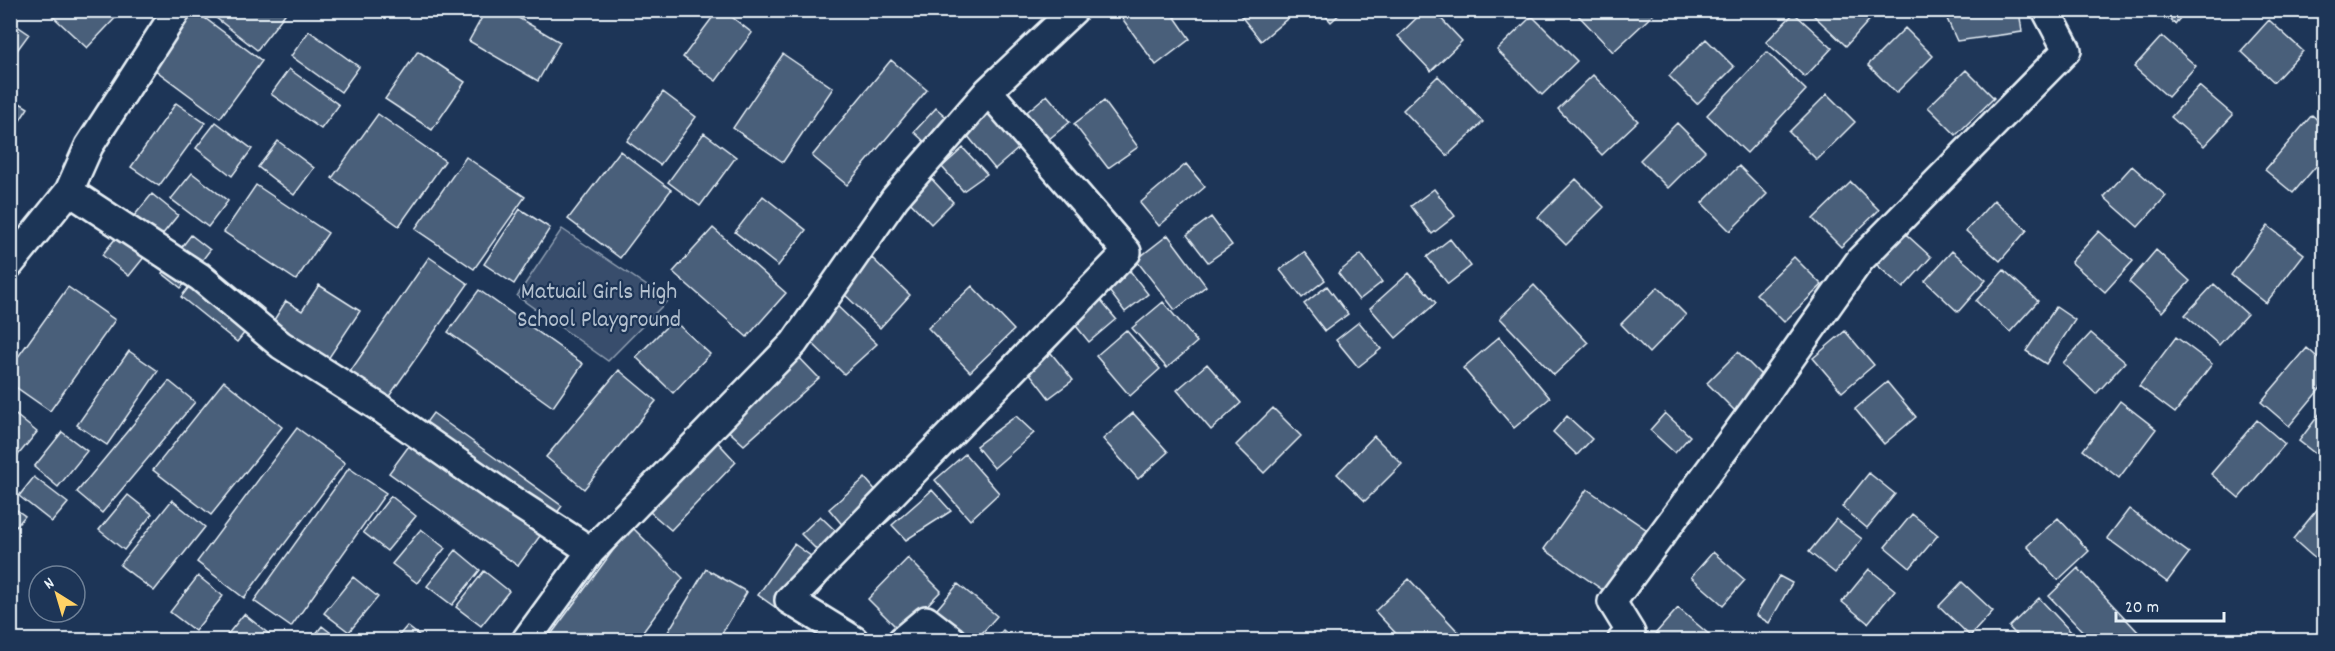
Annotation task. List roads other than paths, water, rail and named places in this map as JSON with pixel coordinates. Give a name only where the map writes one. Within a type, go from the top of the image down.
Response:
[{"type":"street","points":[[10,264],[69,191],[89,146],[177,10]]},
{"type":"street","points":[[526,640],[591,551],[794,343],[895,198],[988,90],[1074,10]]},
{"type":"street","points":[[1622,640],[1631,633],[1612,602],[1756,407],[1860,260],[2067,50],[2046,10]]},
{"type":"street","points":[[854,640],[789,600],[1127,252],[988,90]]},
{"type":"street","points":[[69,191],[200,277],[281,345],[380,408],[506,496],[591,551]]},
{"type":"street","points":[[902,640],[926,620],[952,640]]},
{"type":"park label","name":"Matuail Girls High School Playground","points":[[599,304]]}]
